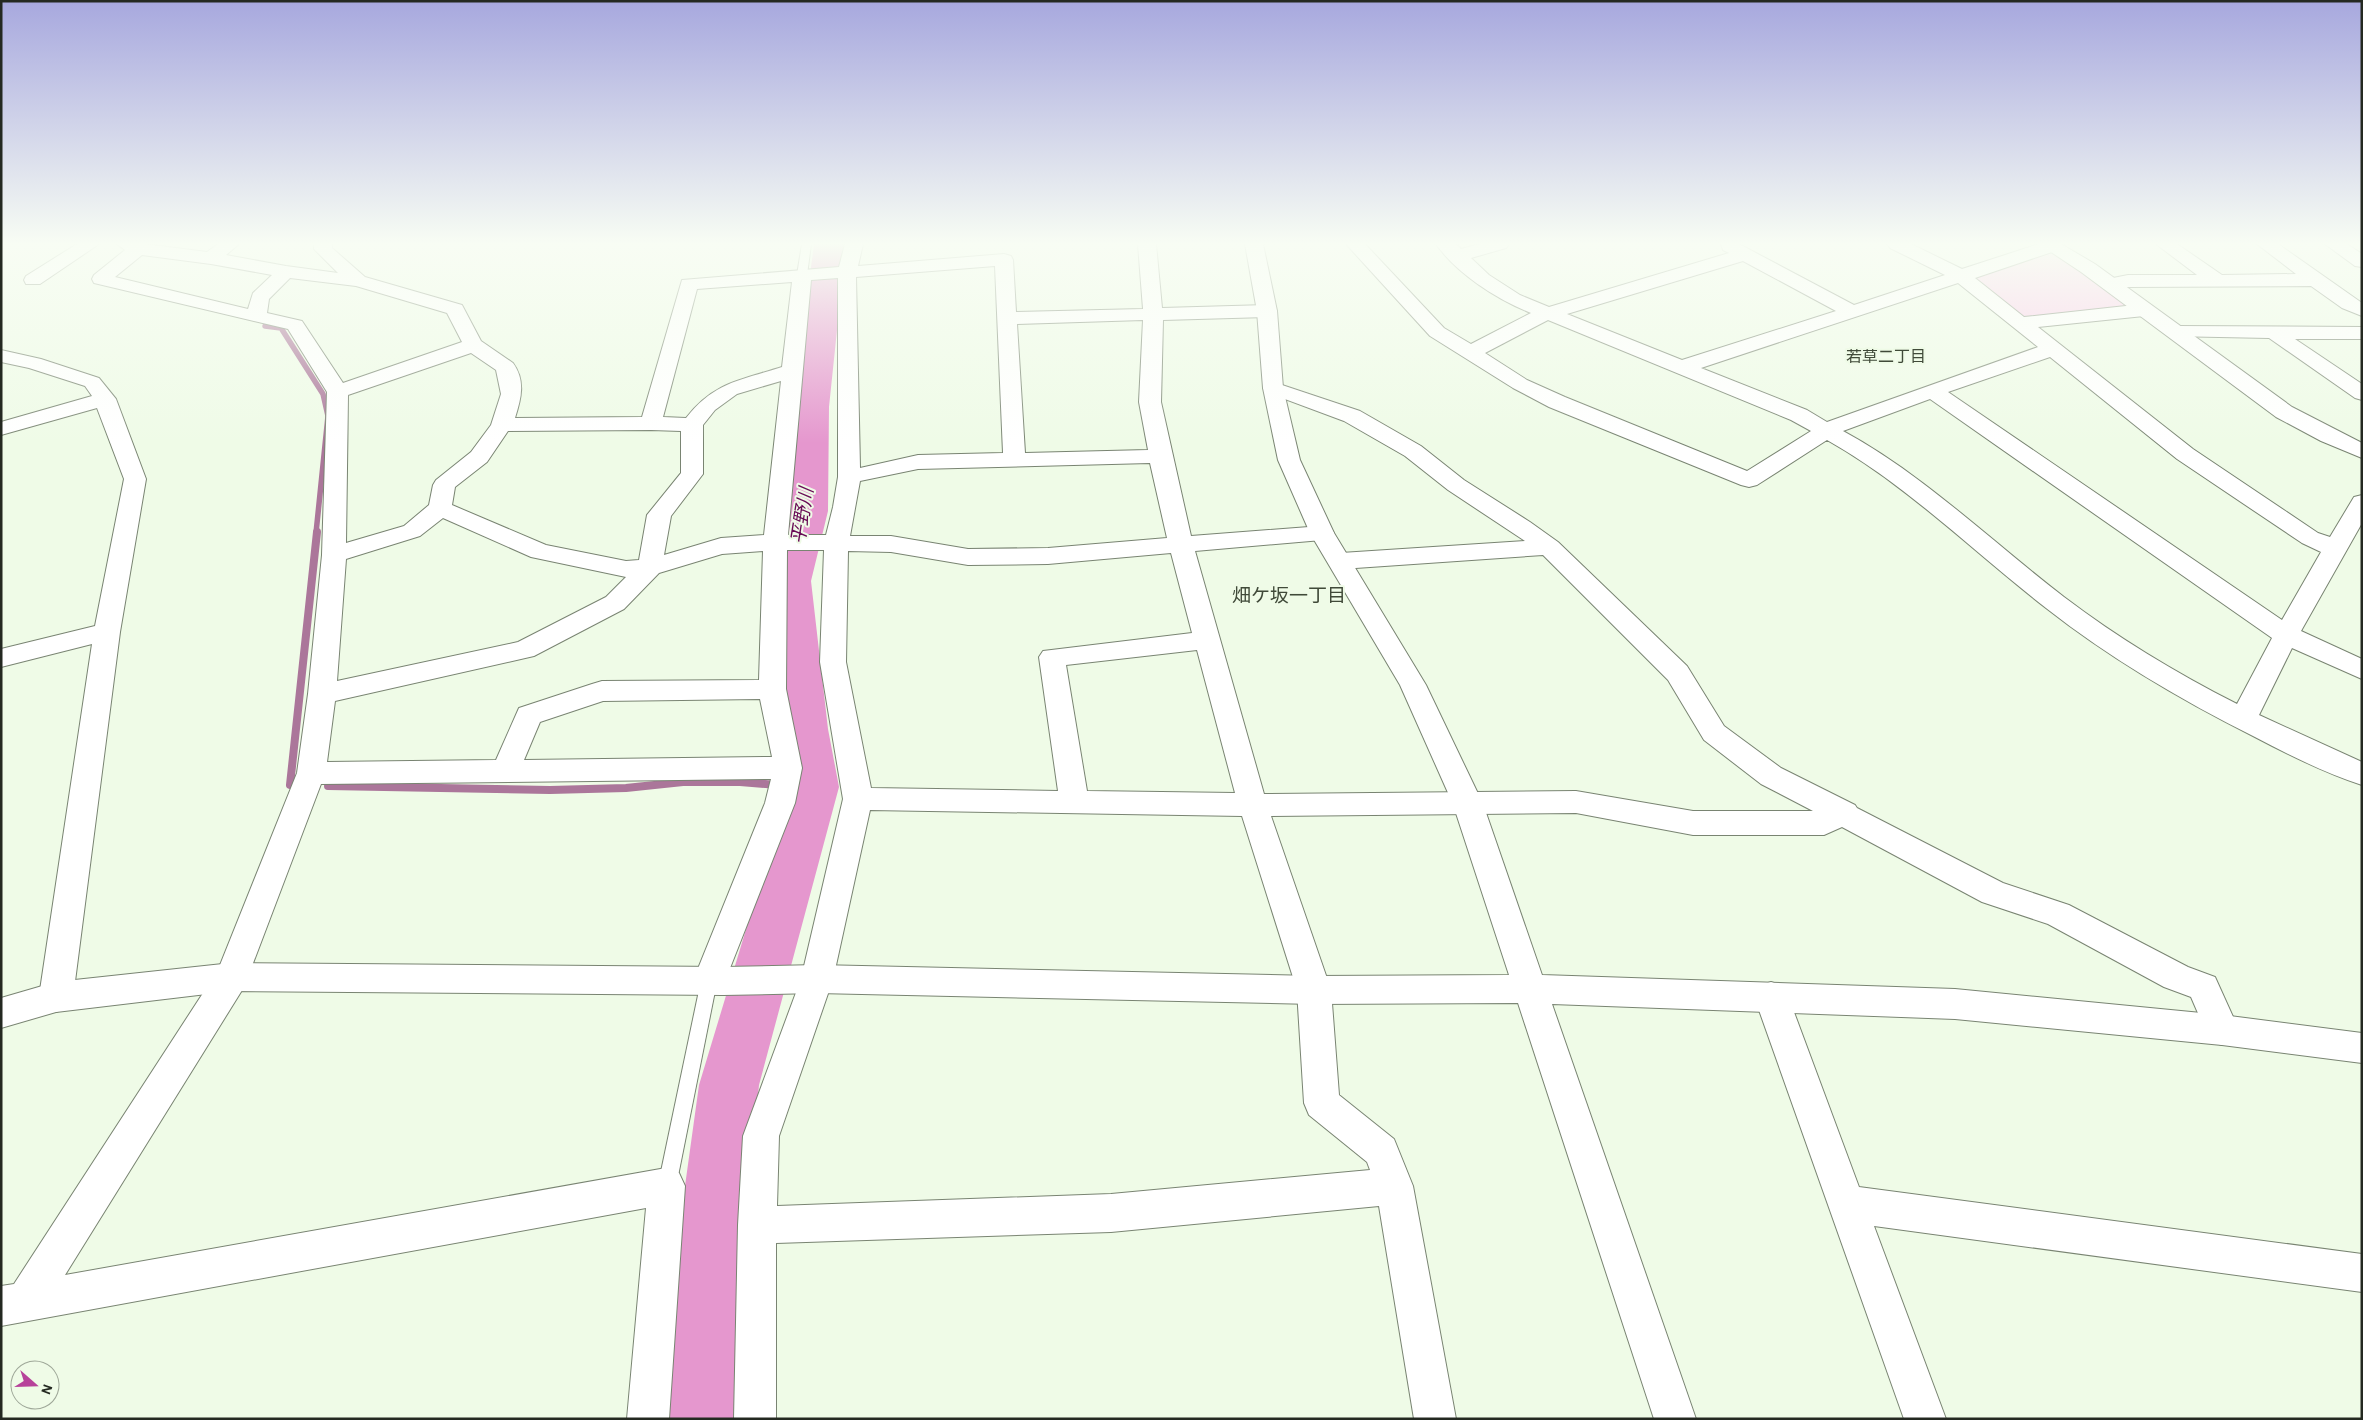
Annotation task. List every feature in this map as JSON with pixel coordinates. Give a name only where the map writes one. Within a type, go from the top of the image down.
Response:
[{"type":"street","points":[[14,1304],[232,977],[311,773],[322,694],[334,555],[338,392],[295,325],[229,310]]},
{"type":"street","points":[[257,317],[258,310]]},
{"type":"street","points":[[334,555],[412,531],[440,508],[444,485],[479,458],[502,425],[512,394],[506,367],[474,345],[456,310]]},
{"type":"street","points":[[650,423],[682,310]]},
{"type":"street","points":[[716,981],[780,803],[788,768],[772,689],[775,542],[798,310]]},
{"type":"street","points":[[755,1419],[757,1225],[761,1136],[809,980],[858,799],[833,662],[836,542],[849,477],[850,310]]},
{"type":"street","points":[[1007,310],[1014,459]]},
{"type":"street","points":[[1417,310],[1437,332],[1520,384],[1557,402],[1749,480],[1829,430],[1860,416],[2053,349]]},
{"type":"street","points":[[1537,310],[1799,415],[1829,430],[1892,472],[2091,629],[2167,680],[2322,759],[2362,774]]},
{"type":"street","points":[[1469,352],[1545,314],[1558,310]]},
{"type":"street","points":[[2005,310],[2185,454],[2310,538],[2334,548]]},
{"type":"street","points":[[2020,322],[2141,310]]},
{"type":"street","points":[[2144,310],[2258,395],[2284,412],[2362,451]]},
{"type":"street","points":[[1008,318],[1267,311],[1273,388],[1289,460],[1322,533],[1341,561],[1413,685],[1468,804],[1674,1419]]},
{"type":"street","points":[[1680,368],[1852,311]]},
{"type":"street","points":[[1153,313],[1150,402],[1160,456],[1181,546],[1253,805],[1314,990],[1322,1103],[1381,1151],[1394,1186],[1435,1419]]},
{"type":"street","points":[[2176,332],[2362,333]]},
{"type":"street","points":[[2274,333],[2362,394]]},
{"type":"street","points":[[338,392],[474,345]]},
{"type":"street","points":[[1,356],[34,363],[92,382],[105,399],[122,449],[135,478],[107,632],[56,998]]},
{"type":"street","points":[[322,694],[525,650],[615,603],[650,567],[659,515],[692,474],[692,425],[707,405],[730,390],[791,371]]},
{"type":"street","points":[[1273,388],[1352,416],[1413,451],[1456,485],[1522,526],[1549,547],[1678,674],[1714,733],[1771,776],[1845,813],[1993,893],[2058,914],[2176,977],[2203,987],[2222,1030]]},
{"type":"street","points":[[1932,391],[2286,635],[2362,670]]},
{"type":"street","points":[[1,429],[105,399]]},
{"type":"street","points":[[502,425],[650,423],[692,425]]},
{"type":"street","points":[[849,477],[918,462],[1160,456]]},
{"type":"street","points":[[2242,719],[2334,548],[2362,502]]},
{"type":"street","points":[[440,508],[540,552],[626,570],[650,567],[721,546],[775,542],[891,544],[968,557],[1048,556],[1322,533]]},
{"type":"street","points":[[1341,561],[1549,547]]},
{"type":"street","points":[[1,658],[107,632]]},
{"type":"street","points":[[1074,802],[1052,657],[1207,640]]},
{"type":"street","points":[[504,772],[529,715],[602,691],[772,689]]},
{"type":"street","points":[[311,773],[788,768]]},
{"type":"street","points":[[858,799],[1253,805],[1576,802],[1693,823],[1824,823],[1845,813]]},
{"type":"street","points":[[1,1013],[56,998],[232,977],[809,980],[1314,990],[1529,989],[1771,996],[1955,1004],[2222,1030],[2362,1048]]},
{"type":"street","points":[[1771,996],[1925,1419]]},
{"type":"street","points":[[14,1304],[666,1186],[648,1419]]},
{"type":"street","points":[[757,1225],[1111,1213],[1394,1186]]},
{"type":"street","points":[[1848,1204],[2362,1273]]},
{"type":"lane","points":[[666,1186],[716,981]]},
{"type":"shaded area","points":[[2011,310],[2097,310],[2025,317],[2018,316]]},
{"type":"waterway","name":"平野川","points":[[703,1419],[713,1222],[729,1085],[814,787],[804,729],[790,581],[808,511],[811,407],[822,310]]},
{"type":"waterway","points":[[265,326],[281,328],[323,394],[328,416],[316,533]]},
{"type":"waterway","points":[[290,785],[317,532]]},
{"type":"waterway","points":[[328,786],[550,790],[626,788],[683,782],[740,782],[778,785]]},
{"type":"waterway","points":[[790,785],[814,787]]},
{"type":"district","name":"若草二丁目","points":[[1886,357]]},
{"type":"district","name":"畑ケ坂一丁目","points":[[1289,596]]}]
